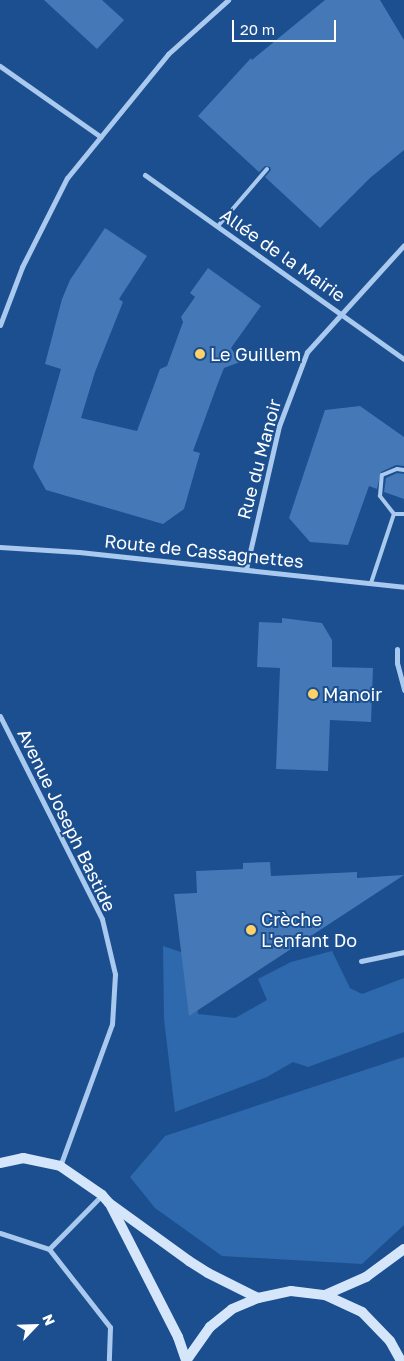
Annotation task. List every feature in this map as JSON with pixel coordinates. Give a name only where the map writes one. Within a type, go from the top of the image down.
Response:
[{"type":"street","points":[[0,325],[22,267],[67,178],[168,54],[228,0]]},
{"type":"street","points":[[0,66],[101,137]]},
{"type":"street","name":"Allée de la Mairie","points":[[145,175],[404,359]]},
{"type":"street","name":"Rue du Manoir","points":[[246,569],[279,426],[307,352],[404,245]]},
{"type":"street","name":"Route de Cassagnettes","points":[[0,547],[79,552],[404,587]]},
{"type":"street","points":[[397,650],[397,663],[404,690]]},
{"type":"street","name":"Avenue Joseph Bastide","points":[[0,716],[102,919],[115,974],[112,1024],[60,1166]]},
{"type":"street","points":[[361,961],[404,952]]},
{"type":"street","points":[[0,1163],[23,1158],[60,1166],[208,1273],[258,1298]]},
{"type":"street","points":[[49,1249],[102,1195]]},
{"type":"street","points":[[110,1203],[178,1337],[186,1361]]},
{"type":"street","points":[[0,1233],[49,1249],[110,1328],[110,1361]]},
{"type":"street","points":[[325,1295],[366,1277],[404,1249]]},
{"type":"street","points":[[186,1361],[210,1327],[232,1309],[258,1298],[291,1291],[325,1295],[362,1312],[390,1341],[401,1361]]},
{"type":"lane","points":[[218,226],[268,169]]},
{"type":"lane","points":[[394,514],[380,496],[382,475],[397,469],[404,470]]},
{"type":"lane","points":[[394,514],[404,514]]},
{"type":"lane","points":[[370,583],[394,514]]},
{"type":"shaded area","points":[[163,946],[193,956],[198,1014],[235,1018],[267,1000],[258,979],[291,962],[332,951],[350,988],[362,994],[404,978],[404,1032],[308,1067],[293,1062],[267,1077],[175,1112],[164,1019]]},
{"type":"shaded area","points":[[404,1057],[404,1225],[362,1264],[222,1256],[155,1208],[130,1177],[165,1136]]},
{"type":"building","points":[[44,0],[102,0],[124,20],[97,49]]},
{"type":"building","points":[[325,0],[380,0],[404,40],[404,150],[370,178],[320,228],[265,177],[271,170],[270,167],[265,166],[259,172],[198,116],[251,58],[252,60]]},
{"type":"building","points":[[105,228],[147,256],[119,299],[123,302],[95,372],[81,418],[137,431],[160,369],[167,366],[183,322],[181,317],[195,297],[190,293],[208,268],[261,306],[231,348],[240,362],[224,368],[218,383],[193,451],[200,453],[184,509],[163,524],[46,490],[33,467],[61,369],[45,364],[62,299],[70,280]]},
{"type":"building","points":[[360,406],[404,437],[404,466],[396,465],[381,472],[377,489],[369,486],[348,545],[310,542],[289,518],[325,410]]},
{"type":"building","points":[[397,473],[404,474],[404,499],[384,492],[386,478]]},
{"type":"building","name":"Manoir","points":[[282,618],[322,623],[332,640],[332,667],[373,668],[371,722],[330,720],[328,771],[276,769],[280,668],[257,667],[259,622],[282,623]]},
{"type":"building","name":"Crèche L'enfant Do","points":[[270,862],[271,876],[357,872],[357,878],[404,875],[189,1016],[174,894],[197,893],[196,871],[243,869],[243,863]]},
{"type":"place","name":"Le Guillem","points":[[200,354]]},
{"type":"place","name":"Manoir","points":[[313,694]]},
{"type":"place","name":"Crèche L'enfant Do","points":[[251,930]]}]
